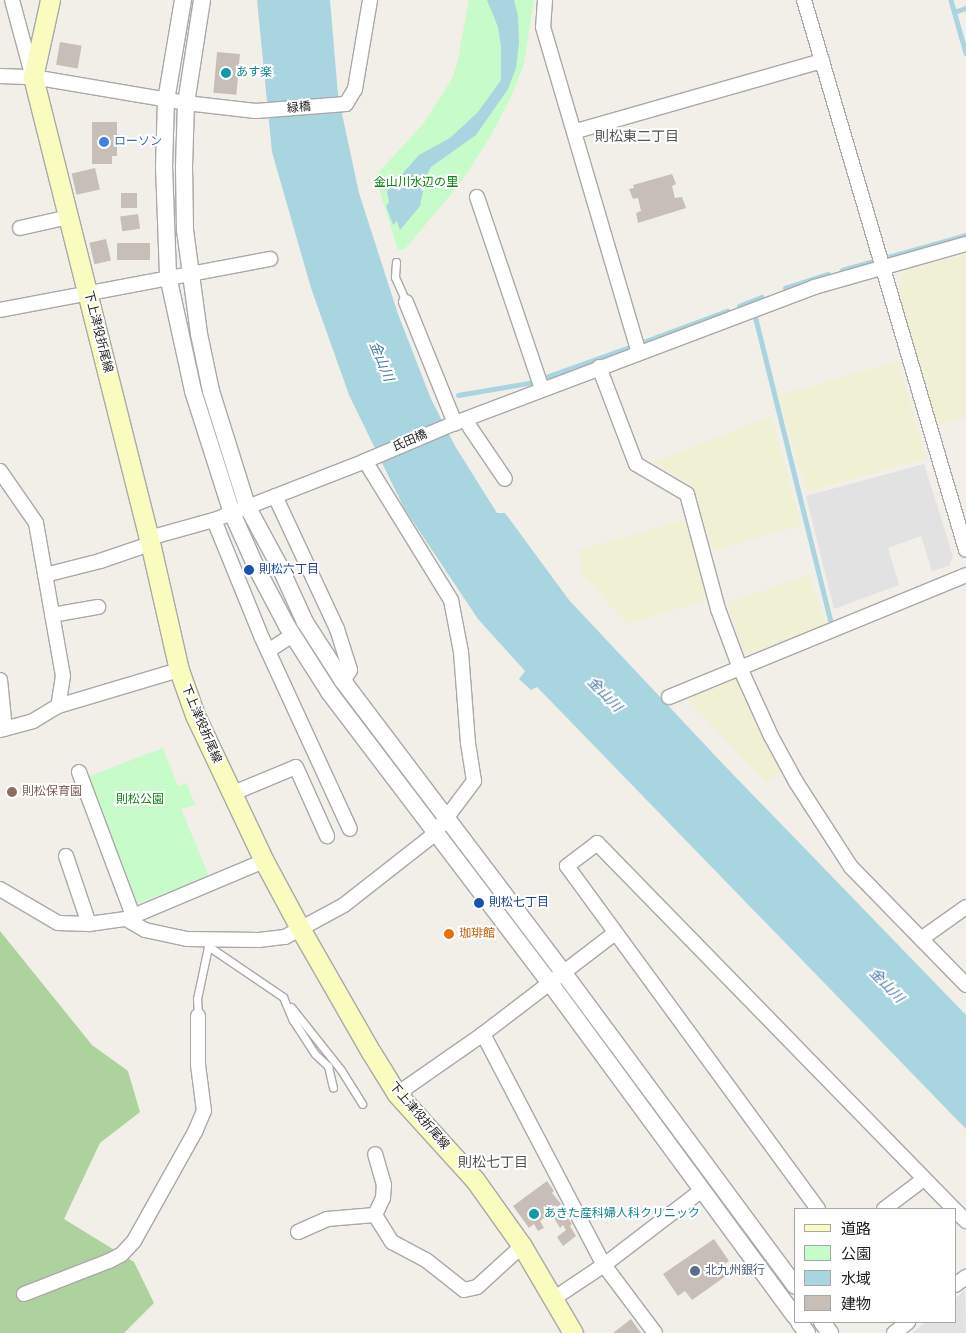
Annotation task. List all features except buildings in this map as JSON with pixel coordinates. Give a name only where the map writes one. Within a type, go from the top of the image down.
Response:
[{"type":"main road","name":"下上津役折尾線","points":[[50,0],[33,77],[150,541],[179,670],[194,715],[264,861],[300,930],[371,1052],[397,1094],[475,1180],[522,1246],[573,1333]]},
{"type":"street","points":[[12,0],[33,77]]},
{"type":"street","points":[[183,0],[166,100],[164,166],[168,276],[193,391],[232,513],[258,571],[293,635],[329,692],[550,983],[794,1315]]},
{"type":"street","points":[[202,0],[186,104],[185,230],[190,273],[211,392],[247,506],[280,567],[305,622],[343,681],[563,972],[794,1285]]},
{"type":"street","name":"緑橋","points":[[0,76],[33,77],[186,104],[256,112],[342,105],[346,104],[355,89],[370,0]]},
{"type":"street","points":[[545,0],[543,27],[576,131],[639,353]]},
{"type":"street","points":[[804,0],[966,550]]},
{"type":"street","points":[[576,131],[822,60]]},
{"type":"street","points":[[477,196],[542,389]]},
{"type":"street","points":[[20,228],[69,217]]},
{"type":"street","name":"氏田橋","points":[[45,575],[100,561],[150,541],[214,520],[457,422],[814,287],[966,244]]},
{"type":"street","points":[[0,310],[89,294],[168,276],[270,259]]},
{"type":"street","points":[[406,302],[457,422],[505,479]]},
{"type":"street","points":[[600,368],[636,464],[687,494],[718,609],[740,668],[771,736],[796,782],[851,867],[966,985]]},
{"type":"street","points":[[79,772],[129,918],[145,930],[209,943],[285,937],[300,930],[344,905],[435,833],[474,781],[468,743],[461,652],[451,600],[368,459]]},
{"type":"street","points":[[1,476],[36,523],[64,676],[58,706]]},
{"type":"street","points":[[276,496],[337,629],[350,670],[343,681]]},
{"type":"street","points":[[214,520],[268,651],[350,829]]},
{"type":"street","points":[[669,697],[966,575]]},
{"type":"street","points":[[52,615],[98,606]]},
{"type":"street","points":[[268,651],[293,635]]},
{"type":"street","points":[[0,680],[2,730],[33,721],[58,706],[179,670]]},
{"type":"street","points":[[231,794],[296,767],[327,836]]},
{"type":"street","points":[[817,1208],[567,866],[597,843],[952,1208]]},
{"type":"street","points":[[66,856],[89,924]]},
{"type":"street","points":[[0,889],[58,923],[89,924],[129,918],[264,861]]},
{"type":"street","points":[[921,939],[966,906]]},
{"type":"street","points":[[397,1094],[483,1034],[615,933]]},
{"type":"street","points":[[24,1294],[109,1261],[121,1254],[134,1241],[195,1132],[204,1111],[198,1065],[198,1016]]},
{"type":"street","points":[[483,1034],[604,1265],[655,1333]]},
{"type":"street","points":[[375,1154],[384,1185],[384,1198],[375,1215]]},
{"type":"street","points":[[885,1208],[924,1179]]},
{"type":"street","points":[[553,1299],[604,1265],[702,1190]]},
{"type":"street","points":[[956,1212],[966,1221]]},
{"type":"street","points":[[375,1215],[392,1242],[426,1260],[464,1290],[477,1287],[522,1246]]},
{"type":"street","points":[[298,1232],[327,1219],[375,1215]]},
{"type":"street","points":[[956,1284],[966,1276]]},
{"type":"street","points":[[894,1333],[907,1323]]},
{"type":"lane","points":[[396,262],[395,276],[406,302]]},
{"type":"lane","points":[[198,1016],[197,999],[209,943],[283,997],[341,1070],[362,1104]]},
{"type":"lane","points":[[283,997],[293,1020],[315,1054],[328,1066],[333,1087]]},
{"type":"green space","name":"金山川水辺の里","points":[[469,0],[534,0],[524,64],[510,99],[490,137],[462,181],[405,249],[398,250],[375,176],[424,123],[453,77]]},
{"type":"green space","points":[[966,254],[966,417],[935,426],[899,294],[902,272]]},
{"type":"green space","points":[[898,361],[926,458],[807,492],[779,395]]},
{"type":"green space","points":[[772,416],[801,525],[712,551],[693,486],[653,462]]},
{"type":"green space","points":[[685,520],[709,599],[628,624],[583,576],[579,550]]},
{"type":"green space","points":[[809,575],[827,627],[745,655],[727,603]]},
{"type":"green space","points":[[735,677],[781,772],[766,782],[685,697]]},
{"type":"green space","name":"則松公園","points":[[163,748],[178,786],[187,783],[195,805],[181,809],[209,876],[136,904],[87,777]]},
{"type":"green space","points":[[0,931],[92,1045],[128,1071],[140,1112],[100,1143],[64,1219],[134,1262],[154,1303],[124,1333],[0,1333]]},
{"type":"shaded area","points":[[924,464],[953,556],[949,566],[932,571],[921,536],[888,548],[899,585],[834,609],[806,496]]},
{"type":"shaded area","points":[[965,1290],[966,1333],[912,1333],[925,1323],[956,1323],[956,1298]]},
{"type":"water","name":"金山川","points":[[257,0],[330,0],[338,95],[359,193],[398,314],[431,399],[455,446],[475,478],[497,513],[505,513],[569,600],[722,763],[966,1015],[966,1129],[537,687],[531,690],[519,679],[525,671],[478,619],[404,508],[349,395],[311,288],[272,152]]},
{"type":"water","points":[[487,0],[514,0],[518,16],[519,43],[516,68],[508,89],[476,135],[431,167],[426,177],[420,206],[400,230],[397,221],[393,225],[386,206],[389,202],[387,191],[419,155],[450,138],[478,112],[501,80],[501,47],[498,27]]},
{"type":"waterway","points":[[951,0],[966,53]]},
{"type":"waterway","points":[[954,12],[966,8]]},
{"type":"waterway","points":[[842,270],[966,235]]},
{"type":"waterway","points":[[785,288],[828,274]]},
{"type":"waterway","points":[[739,306],[761,297]]},
{"type":"waterway","points":[[643,342],[727,311]]},
{"type":"waterway","points":[[756,319],[831,621]]},
{"type":"waterway","points":[[458,395],[529,383],[633,346]]},
{"type":"place","name":"あす楽","points":[[226,73]]},
{"type":"place","name":"ローソン","points":[[104,142]]},
{"type":"place","name":"則松六丁目","points":[[249,570]]},
{"type":"place","name":"則松保育園","points":[[12,792]]},
{"type":"place","name":"則松七丁目","points":[[479,903]]},
{"type":"place","name":"珈琲館","points":[[449,934]]},
{"type":"place","name":"あきた産科婦人科クリニック","points":[[534,1214]]},
{"type":"place","name":"北九州銀行","points":[[695,1271]]},
{"type":"district","name":"則松東二丁目","points":[[637,136]]},
{"type":"district","name":"則松七丁目","points":[[493,1162]]}]
